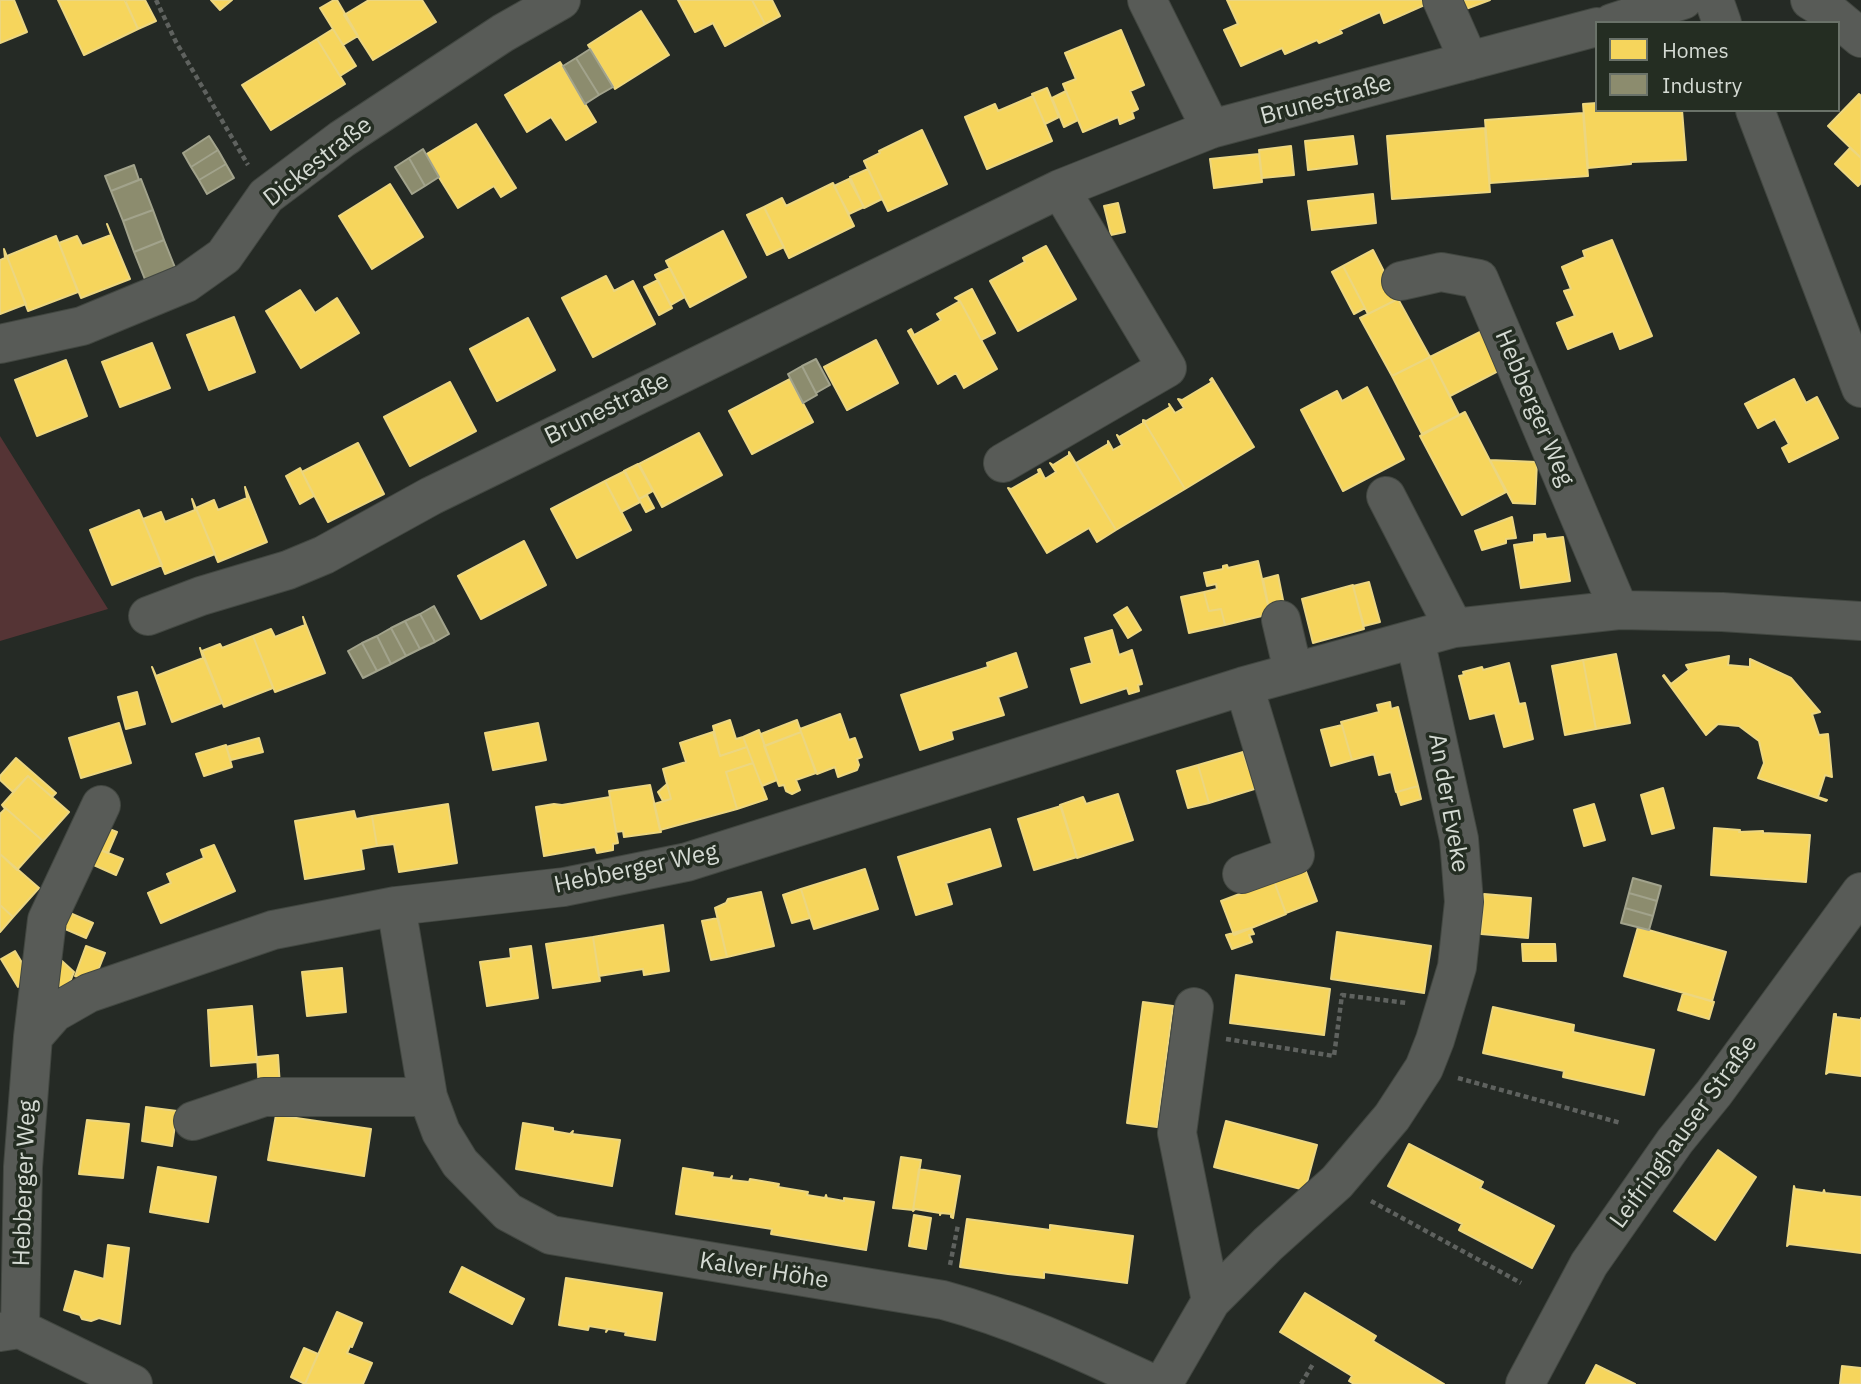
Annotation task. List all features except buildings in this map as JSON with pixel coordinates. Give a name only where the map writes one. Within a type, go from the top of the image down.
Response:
[{"type":"street","name":"Dickestraße","points":[[0,344],[82,326],[186,283],[225,256],[266,197],[354,132],[503,33],[561,0]]},
{"type":"street","points":[[1147,0],[1211,130]]},
{"type":"street","points":[[1442,0],[1469,61]]},
{"type":"street","points":[[1618,21],[1683,0]]},
{"type":"street","points":[[1714,0],[1721,21]]},
{"type":"street","points":[[1810,0],[1831,13],[1861,38]]},
{"type":"street","name":"Brunestraße","points":[[148,616],[201,596],[288,570],[324,555],[431,496],[1060,188],[1211,130],[1595,28]]},
{"type":"street","points":[[1756,112],[1861,388]]},
{"type":"street","points":[[1003,463],[1167,368],[1060,188]]},
{"type":"street","name":"Hebberger Weg","points":[[1401,281],[1441,272],[1479,279],[1619,610]]},
{"type":"street","points":[[1386,496],[1454,628]]},
{"type":"street","name":"Hebberger Weg","points":[[33,1037],[54,1013],[89,993],[273,930],[396,906],[564,887],[687,862],[1244,685],[1454,628],[1619,610],[1734,613],[1861,621]]},
{"type":"street","points":[[1281,620],[1293,671]]},
{"type":"street","name":"An der Eveke","points":[[1163,1384],[1211,1301],[1268,1244],[1337,1182],[1392,1117],[1423,1068],[1435,1040],[1457,967],[1464,902],[1459,839],[1415,639]]},
{"type":"street","points":[[1242,874],[1295,855],[1244,685]]},
{"type":"street","name":"Hebberger Weg","points":[[10,1331],[33,1037],[47,920],[101,805]]},
{"type":"street","name":"Leifringhauser Straße","points":[[1525,1384],[1589,1264],[1675,1141],[1714,1093],[1861,892]]},
{"type":"street","name":"Kalver Höhe","points":[[396,906],[428,1097],[441,1132],[460,1163],[508,1212],[551,1235],[943,1300],[984,1311],[1041,1332],[1153,1384]]},
{"type":"street","points":[[1192,1020],[1177,1133],[1211,1301]]},
{"type":"street","points":[[193,1121],[264,1097],[428,1097]]},
{"type":"street","points":[[10,1331],[133,1384]]},
{"type":"path","points":[[156,0],[176,42],[266,197]]},
{"type":"path","points":[[1192,1020],[1334,1056],[1342,995],[1445,1008]]},
{"type":"path","points":[[1423,1068],[1621,1123]]},
{"type":"path","points":[[1337,1182],[1521,1283]]},
{"type":"path","points":[[1301,1384],[1313,1364]]},
{"type":"shaded area","points":[[0,436],[108,609],[0,641]]}]
